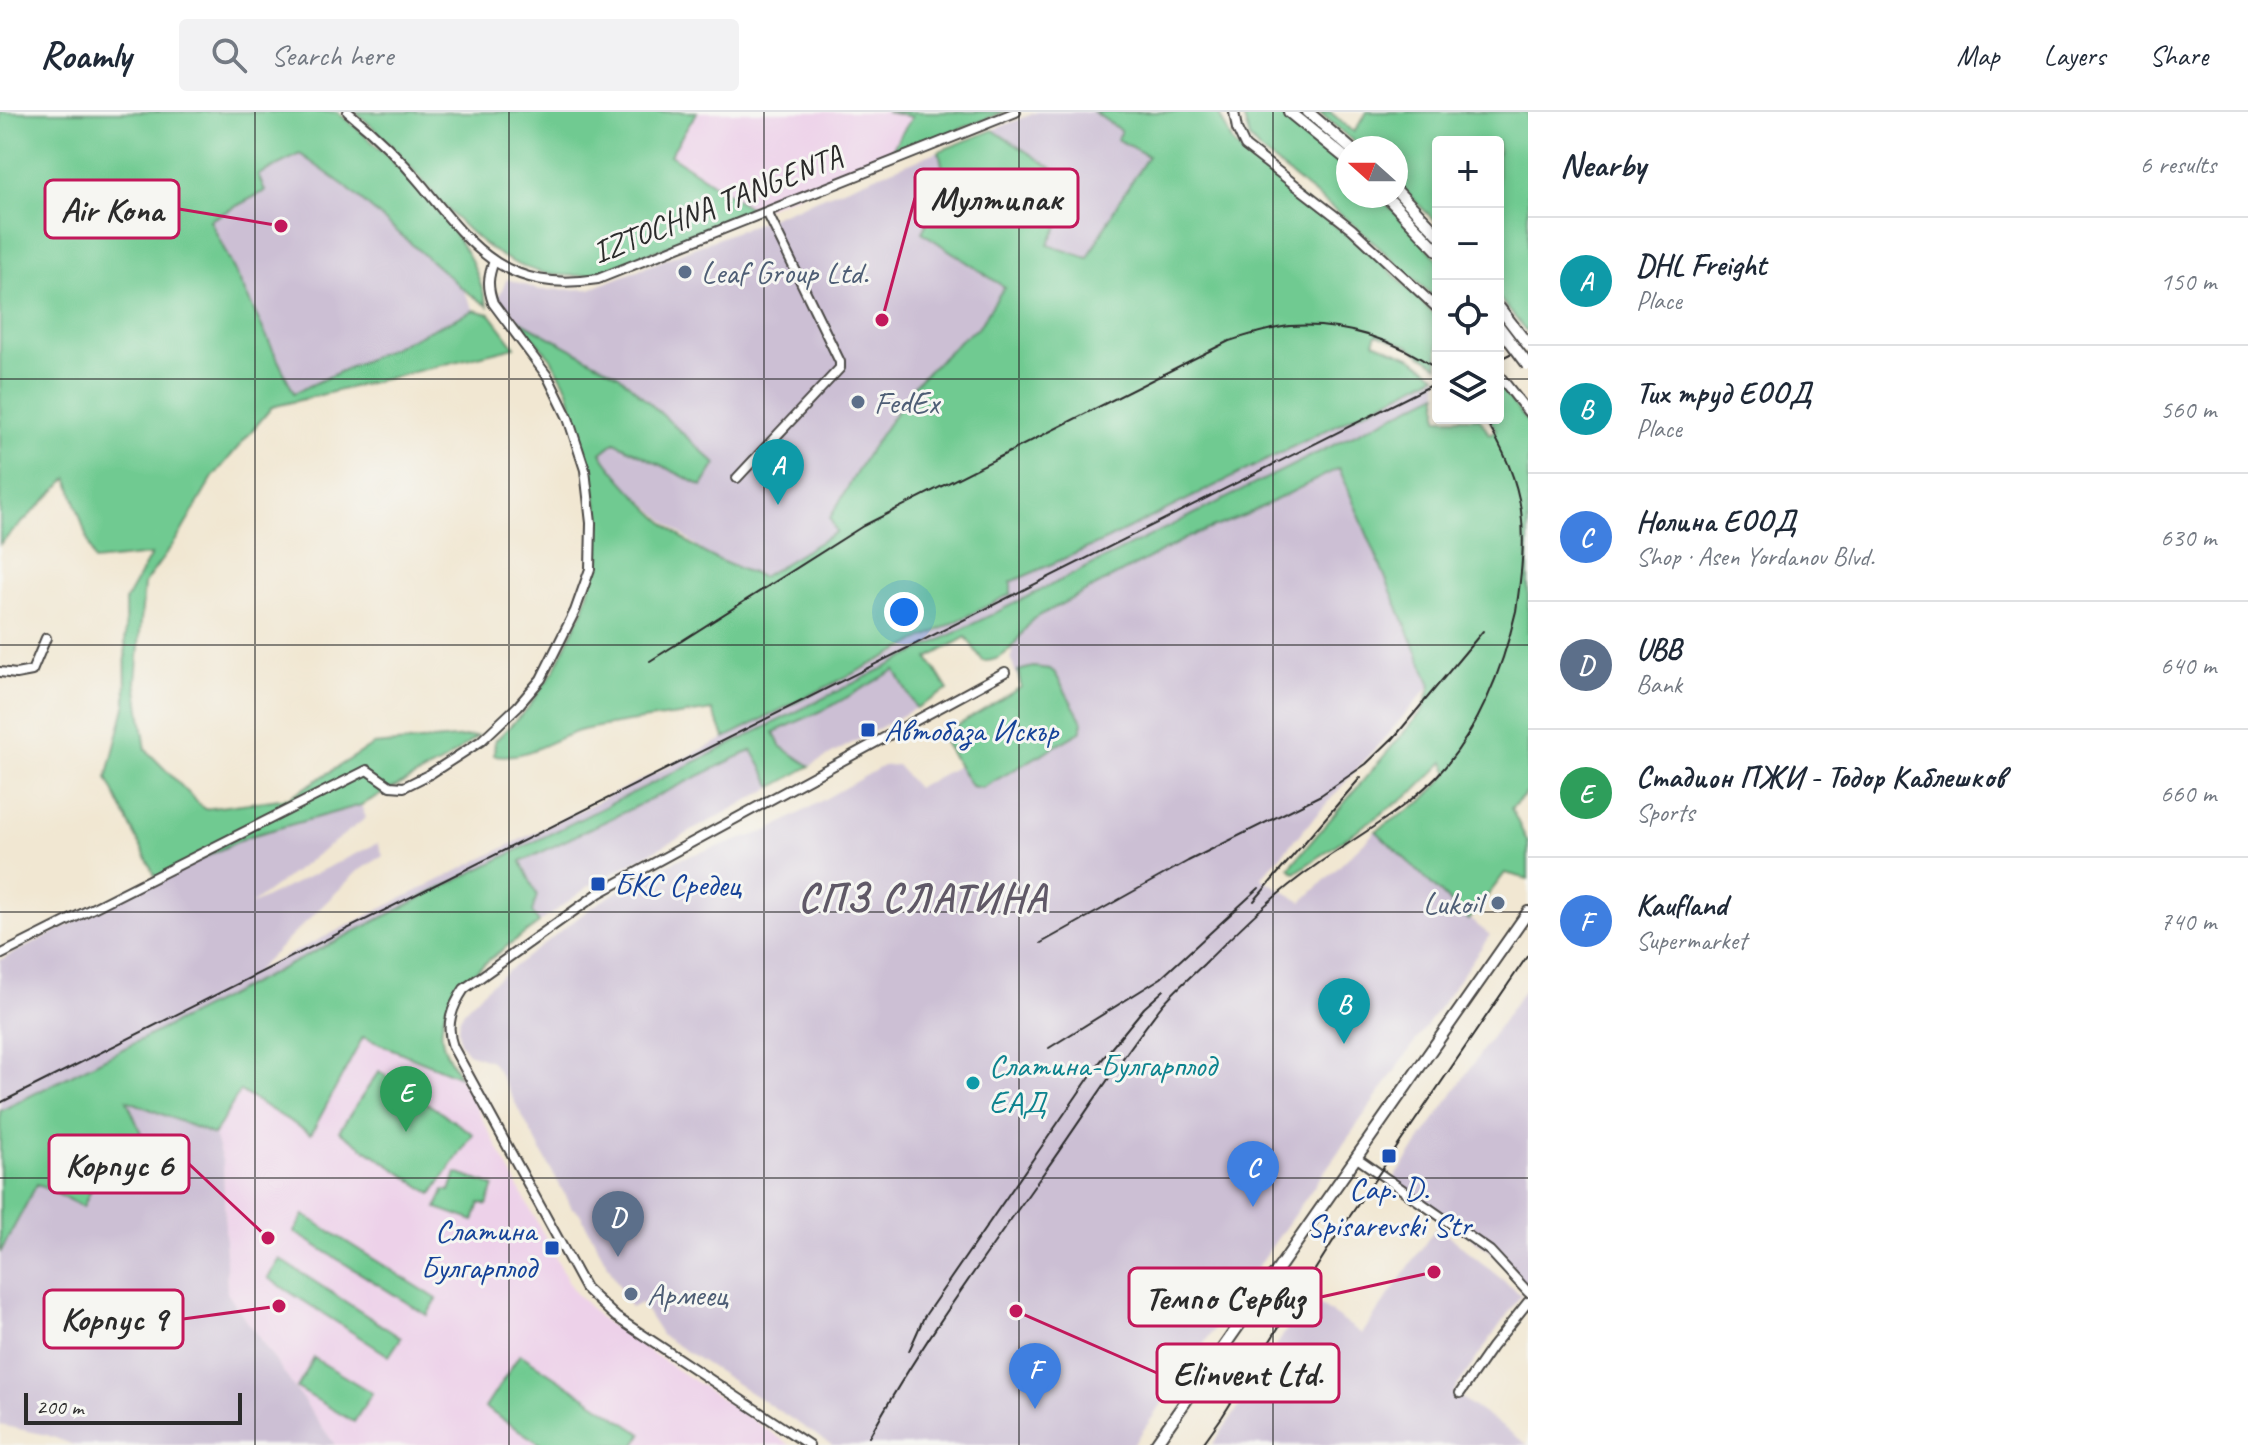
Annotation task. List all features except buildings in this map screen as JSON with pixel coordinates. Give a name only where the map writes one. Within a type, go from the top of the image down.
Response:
[{"type":"main road","points":[[1289,112],[1336,150]]},
{"type":"main road","points":[[1308,112],[1336,136]]},
{"type":"main road","points":[[1408,203],[1432,228]]},
{"type":"main road","points":[[1397,208],[1432,245]]},
{"type":"main road","points":[[1504,314],[1528,345]]},
{"type":"main road","points":[[1504,333],[1528,365]]},
{"type":"main road","points":[[1157,1445],[1528,912]]},
{"type":"street","name":"IZTOCHNA TANGENTA","points":[[348,112],[374,133],[473,246],[515,273],[544,282],[571,283],[598,279],[1016,112]]},
{"type":"street","points":[[1234,112],[1245,146],[1352,229],[1432,303]]},
{"type":"street","points":[[737,478],[840,368],[840,362],[767,212]]},
{"type":"street","points":[[0,955],[367,770],[390,786],[404,787],[430,774],[481,741],[541,679],[575,611],[590,569],[591,523],[585,470],[568,418],[548,377],[493,303],[488,277],[494,261]]},
{"type":"street","points":[[1504,382],[1528,412]]},
{"type":"street","points":[[0,672],[16,674],[32,671],[46,638]]},
{"type":"street","points":[[809,1445],[616,1317],[585,1288],[453,1047],[449,1037],[451,1013],[464,989],[599,893],[1005,672]]},
{"type":"street","points":[[1357,1158],[1490,1251],[1528,1292]]},
{"type":"street","points":[[1460,1393],[1528,1302]]},
{"type":"shaded area","points":[[697,112],[886,112],[913,117],[887,157],[756,212],[670,155]]},
{"type":"shaded area","points":[[1037,112],[1094,112],[1122,131],[1117,140],[1148,156],[1088,258],[1048,245],[1080,186],[993,130]]},
{"type":"shaded area","points":[[939,151],[947,187],[923,232],[1005,286],[978,328],[964,337],[916,383],[837,532],[762,577],[708,555],[620,480],[601,453],[615,442],[702,486],[715,464],[619,375],[517,319],[498,298],[507,279],[540,290],[590,289]]},
{"type":"shaded area","points":[[300,154],[345,186],[463,289],[474,310],[294,394],[210,219],[264,191],[258,175]]},
{"type":"shaded area","points":[[1432,379],[1432,396],[413,902],[0,1111],[0,960],[247,837],[361,805],[366,818],[250,905],[378,843],[383,856],[358,871],[256,971],[921,641],[1010,582],[1106,540]]},
{"type":"shaded area","points":[[1340,467],[1431,685],[1261,878],[1302,902],[1376,831],[1490,935],[1133,1445],[832,1445],[661,1335],[641,1303],[631,1308],[579,1212],[572,1208],[498,1071],[491,1061],[468,1053],[460,1043],[460,1017],[491,984],[592,907],[633,882],[679,859],[770,830],[883,766],[897,765],[917,788],[958,766],[942,735],[1021,687],[1011,660],[1012,649],[1033,619],[1189,537],[1248,514]]},
{"type":"shaded area","points":[[895,670],[916,708],[810,766],[779,746],[774,733],[826,709]]},
{"type":"shaded area","points":[[752,750],[773,787],[589,886],[539,923],[532,912],[520,863]]},
{"type":"shaded area","points":[[1528,984],[1528,1292],[1490,1251],[1392,1182]]},
{"type":"shaded area","points":[[363,1037],[460,1077],[573,1290],[601,1319],[790,1445],[335,1445],[227,1293],[223,1163],[214,1135],[240,1091],[311,1134]]},
{"type":"shaded area","points":[[127,1099],[214,1135],[223,1163],[227,1293],[335,1445],[74,1445],[47,1435],[0,1425],[0,1253],[37,1184],[110,1148],[157,1170]]},
{"type":"shaded area","points":[[1437,1226],[1521,1295],[1453,1392],[1528,1445],[1212,1445],[1241,1404],[1307,1296],[1362,1334]]},
{"type":"green space","points":[[0,112],[337,112],[408,177],[455,234],[474,266],[488,306],[463,289],[345,186],[300,154],[258,175],[265,191],[210,220],[294,393],[474,310],[490,314],[515,347],[272,407],[213,477],[179,536],[144,584],[136,682],[146,750],[204,809],[288,798],[373,745],[478,736],[443,762],[361,805],[247,837],[157,880],[107,778],[126,703],[125,601],[151,555],[94,561],[68,478],[0,544]]},
{"type":"green space","points":[[355,112],[697,112],[670,155],[756,212],[597,274],[555,275],[520,265],[489,248],[461,224],[384,138]]},
{"type":"green space","points":[[886,112],[1005,112],[887,157],[912,117]]},
{"type":"green space","points":[[1094,112],[1218,112],[1233,143],[1248,158],[1378,259],[1432,312],[1432,362],[1408,346],[1377,334],[1374,342],[1412,358],[1432,372],[1432,377],[1106,540],[1011,582],[1011,594],[725,738],[712,710],[583,730],[530,751],[507,756],[494,755],[495,741],[527,709],[555,669],[583,610],[598,557],[597,504],[567,387],[550,357],[517,319],[619,375],[716,464],[702,486],[615,442],[601,453],[636,495],[696,548],[762,577],[836,532],[830,518],[866,456],[916,383],[964,337],[978,328],[1004,287],[922,232],[947,187],[939,151],[993,130],[1080,186],[1048,245],[1088,258],[1148,156],[1117,139],[1121,131]]},
{"type":"green space","points":[[1242,112],[1282,112],[1336,157],[1336,208],[1390,208],[1432,253],[1432,296],[1354,225],[1259,150],[1250,139]]},
{"type":"green space","points":[[1319,112],[1330,112],[1354,132],[1367,112],[1528,112],[1528,330],[1504,304],[1504,136],[1432,136],[1432,218],[1408,194],[1408,136],[1347,136]]},
{"type":"green space","points":[[1504,392],[1528,423],[1528,792],[1511,808],[1528,843],[1528,879],[1505,873],[1469,920],[1376,831],[1421,802],[1449,773],[1444,762],[1417,789],[1295,873],[1289,868],[1423,710],[1431,685],[1339,468],[1248,514],[1189,537],[1033,619],[1012,647],[1000,657],[983,661],[966,637],[928,658],[948,690],[916,708],[895,670],[826,709],[774,732],[780,746],[810,766],[773,787],[752,750],[521,862],[537,895],[532,912],[539,923],[475,972],[449,1003],[443,1020],[442,1038],[460,1077],[363,1037],[311,1134],[240,1091],[214,1135],[127,1100],[157,1171],[110,1148],[83,1207],[37,1184],[0,1253],[0,1111],[413,902],[1432,396],[1432,424],[1483,424],[1490,434],[1496,430],[1492,424],[1504,424]]},
{"type":"green space","points":[[1033,667],[1050,669],[1055,673],[1083,723],[1080,732],[982,788],[971,786],[942,735],[1021,687],[1018,671]]},
{"type":"green space","points":[[379,1071],[473,1134],[432,1194],[339,1131]]},
{"type":"green space","points":[[456,1173],[494,1186],[487,1205],[480,1203],[474,1221],[437,1208],[444,1190],[450,1191]]},
{"type":"green space","points":[[304,1215],[437,1299],[427,1315],[294,1232]]},
{"type":"green space","points":[[280,1259],[401,1338],[389,1356],[268,1278]]},
{"type":"green space","points":[[520,1354],[642,1434],[635,1445],[542,1445],[485,1408]]},
{"type":"green space","points":[[314,1358],[372,1393],[354,1422],[297,1388]]},
{"type":"tram line","points":[[1202,1445],[1335,1238],[1528,955]]},
{"type":"railway","points":[[650,661],[863,526],[1229,341],[1282,327],[1329,327],[1387,342],[1432,366]]},
{"type":"railway","points":[[1504,357],[1528,345]]},
{"type":"railway","points":[[0,1103],[1432,385]]},
{"type":"railway","points":[[869,1437],[954,1301],[1163,1004],[1287,887],[1417,795],[1445,767],[1470,732],[1490,693],[1505,653],[1516,611],[1522,557],[1523,533],[1517,488],[1487,424]]},
{"type":"railway","points":[[1392,740],[1483,631]]},
{"type":"railway","points":[[1041,943],[1188,861],[1321,795],[1366,764],[1398,733]]},
{"type":"railway","points":[[1254,901],[1361,777]]},
{"type":"railway","points":[[1049,1048],[1161,978],[1259,888]]},
{"type":"railway","points":[[909,1351],[924,1317],[1100,1062],[1144,1008],[1164,990]]},
{"type":"place","name":"Air Kona","points":[[281,226]]},
{"type":"place","name":"Leaf Group Ltd.","points":[[685,272]]},
{"type":"place","name":"Мултипак","points":[[882,320]]},
{"type":"place","name":"FedEx","points":[[858,402]]},
{"type":"place","name":"DHL Freight","points":[[778,505]]},
{"type":"place","name":"Автобаза Искър","points":[[868,730]]},
{"type":"place","name":"БКС Средец","points":[[598,884]]},
{"type":"place","name":"Lukoil","points":[[1498,903]]},
{"type":"place","name":"Тих труд ЕООД","points":[[1344,1044]]},
{"type":"place","name":"Слатина-Булгарплод ЕАД","points":[[973,1083]]},
{"type":"place","name":"Стадион ПЖИ - Тодор Каблешков","points":[[406,1132]]},
{"type":"place","name":"Cap. D. Spisarevski Str","points":[[1389,1156]]},
{"type":"place","name":"Нолина ЕООД","points":[[1253,1207]]},
{"type":"place","name":"Корпус 6","points":[[268,1238]]},
{"type":"place","name":"Слатина Булгарплод","points":[[552,1248]]},
{"type":"place","name":"UBB","points":[[618,1257]]},
{"type":"place","name":"Темпо Сервиз","points":[[1434,1272]]},
{"type":"place","name":"Армеец","points":[[631,1294]]},
{"type":"place","name":"Корпус 9","points":[[279,1306]]},
{"type":"place","name":"Elinvent Ltd.","points":[[1016,1311]]},
{"type":"place","name":"Kaufland","points":[[1035,1409]]},
{"type":"district","name":"СПЗ СЛАТИНА","points":[[923,898]]}]
